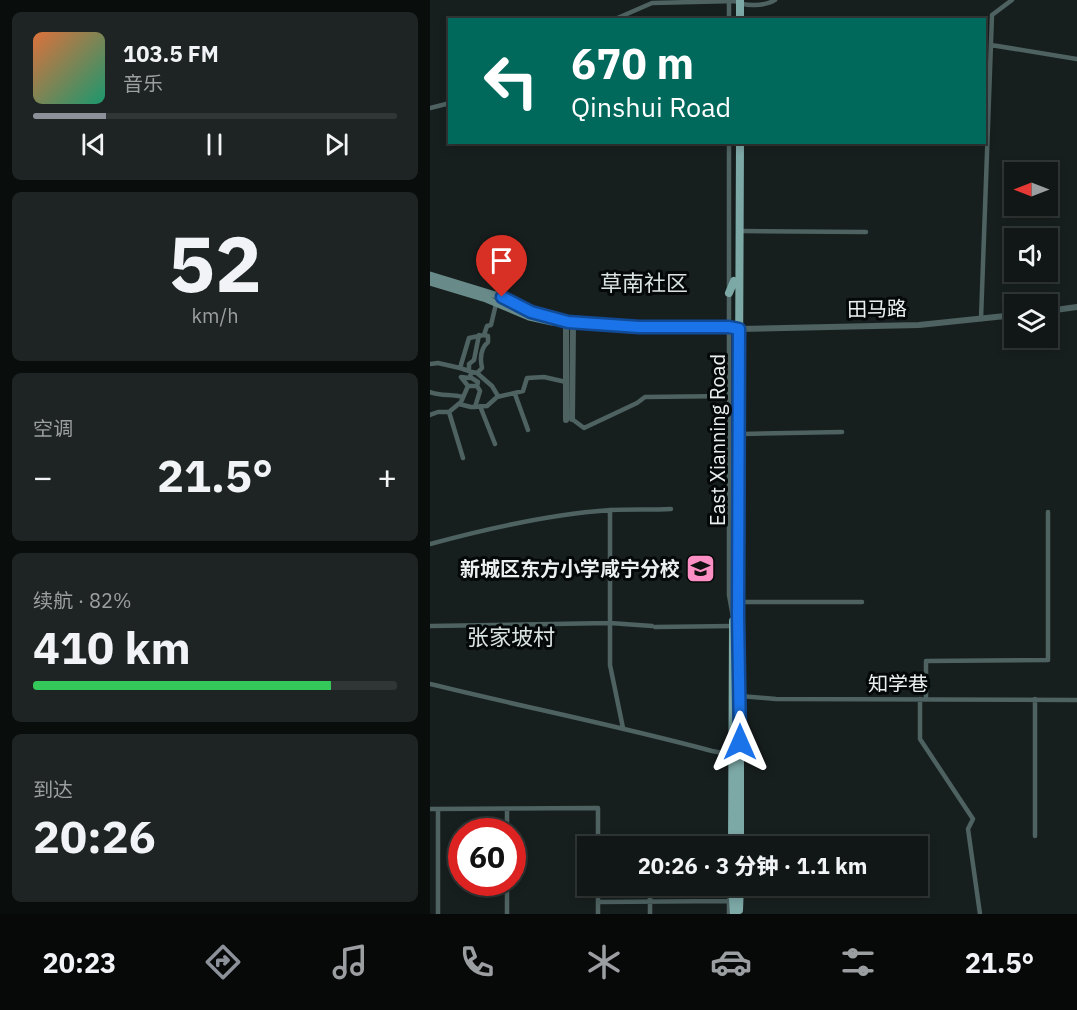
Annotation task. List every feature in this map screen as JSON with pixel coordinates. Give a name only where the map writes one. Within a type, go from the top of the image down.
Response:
[{"type":"main road","points":[[735,18],[737,1]]},
{"type":"main road","points":[[737,1],[741,18]]},
{"type":"main road","name":"East Xianning Road","points":[[735,144],[734,281],[740,836]]},
{"type":"main road","name":"East Xianning Road","points":[[732,836],[735,329],[741,144]]},
{"type":"main road","points":[[430,275],[502,297],[531,312],[568,322],[639,327],[735,329]]},
{"type":"main road","points":[[729,293],[734,281]]},
{"type":"main road","points":[[430,282],[486,299],[529,316],[569,326],[639,331],[735,329]]},
{"type":"main road","points":[[734,914],[735,896]]},
{"type":"main road","points":[[737,896],[740,914]]},
{"type":"street","points":[[618,18],[652,3],[737,1],[771,3],[775,0]]},
{"type":"street","points":[[981,319],[992,15],[1012,0]]},
{"type":"street","points":[[730,18],[737,1]]},
{"type":"street","points":[[991,45],[1076,59]]},
{"type":"street","points":[[430,108],[448,104]]},
{"type":"street","points":[[729,144],[729,293],[735,329],[742,434],[742,591],[738,602],[862,602]]},
{"type":"street","points":[[733,617],[729,595],[729,396],[742,231],[741,144]]},
{"type":"street","points":[[742,231],[866,232]]},
{"type":"street","points":[[430,415],[449,412],[459,404],[468,386],[461,377],[482,368],[477,361],[481,335],[487,326],[491,325],[496,304]]},
{"type":"street","points":[[1058,310],[1076,307]]},
{"type":"street","name":"田马路","points":[[735,329],[919,325],[1004,316]]},
{"type":"street","points":[[569,326],[569,420],[584,428],[637,403],[644,397],[729,396]]},
{"type":"street","points":[[460,368],[469,338],[488,336],[488,342],[477,361],[469,364],[478,382],[480,392],[478,406],[495,444]]},
{"type":"street","points":[[430,364],[438,363],[472,373],[492,386],[498,396]]},
{"type":"street","points":[[459,404],[487,406],[498,396],[523,391],[528,378],[544,377],[569,382]]},
{"type":"street","points":[[468,386],[477,386]]},
{"type":"street","points":[[430,392],[463,397]]},
{"type":"street","points":[[515,394],[528,430]]},
{"type":"street","points":[[449,412],[463,458]]},
{"type":"street","points":[[742,434],[842,432]]},
{"type":"street","points":[[430,544],[481,530],[538,519],[610,510],[671,509]]},
{"type":"street","points":[[610,510],[610,665],[623,728]]},
{"type":"street","points":[[926,699],[926,661],[1048,660],[1048,512]]},
{"type":"street","points":[[430,626],[610,623],[654,626],[733,626]]},
{"type":"street","points":[[430,684],[578,720],[623,728],[712,751],[724,753],[733,749]]},
{"type":"street","name":"知学巷","points":[[740,696],[776,699],[1076,700]]},
{"type":"street","points":[[920,699],[920,739],[973,819],[968,829],[980,914]]},
{"type":"street","points":[[1035,699],[1035,836]]},
{"type":"street","points":[[430,809],[598,808],[598,836]]},
{"type":"street","points":[[438,809],[438,914]]},
{"type":"street","points":[[507,809],[507,818]]},
{"type":"street","points":[[507,896],[507,914]]},
{"type":"street","points":[[598,896],[598,914]]},
{"type":"street","points":[[650,896],[650,914]]},
{"type":"street","points":[[729,914],[732,896]]},
{"type":"street","points":[[598,902],[729,901]]},
{"type":"place","name":"新城区东方小学咸宁分校","points":[[701,569]]},
{"type":"district","name":"草南社区","points":[[644,283]]},
{"type":"district","name":"张家坡村","points":[[511,637]]},
{"type":"route","points":[[502,297],[531,312],[568,322],[639,327],[734,327],[739,329],[740,742]]}]
